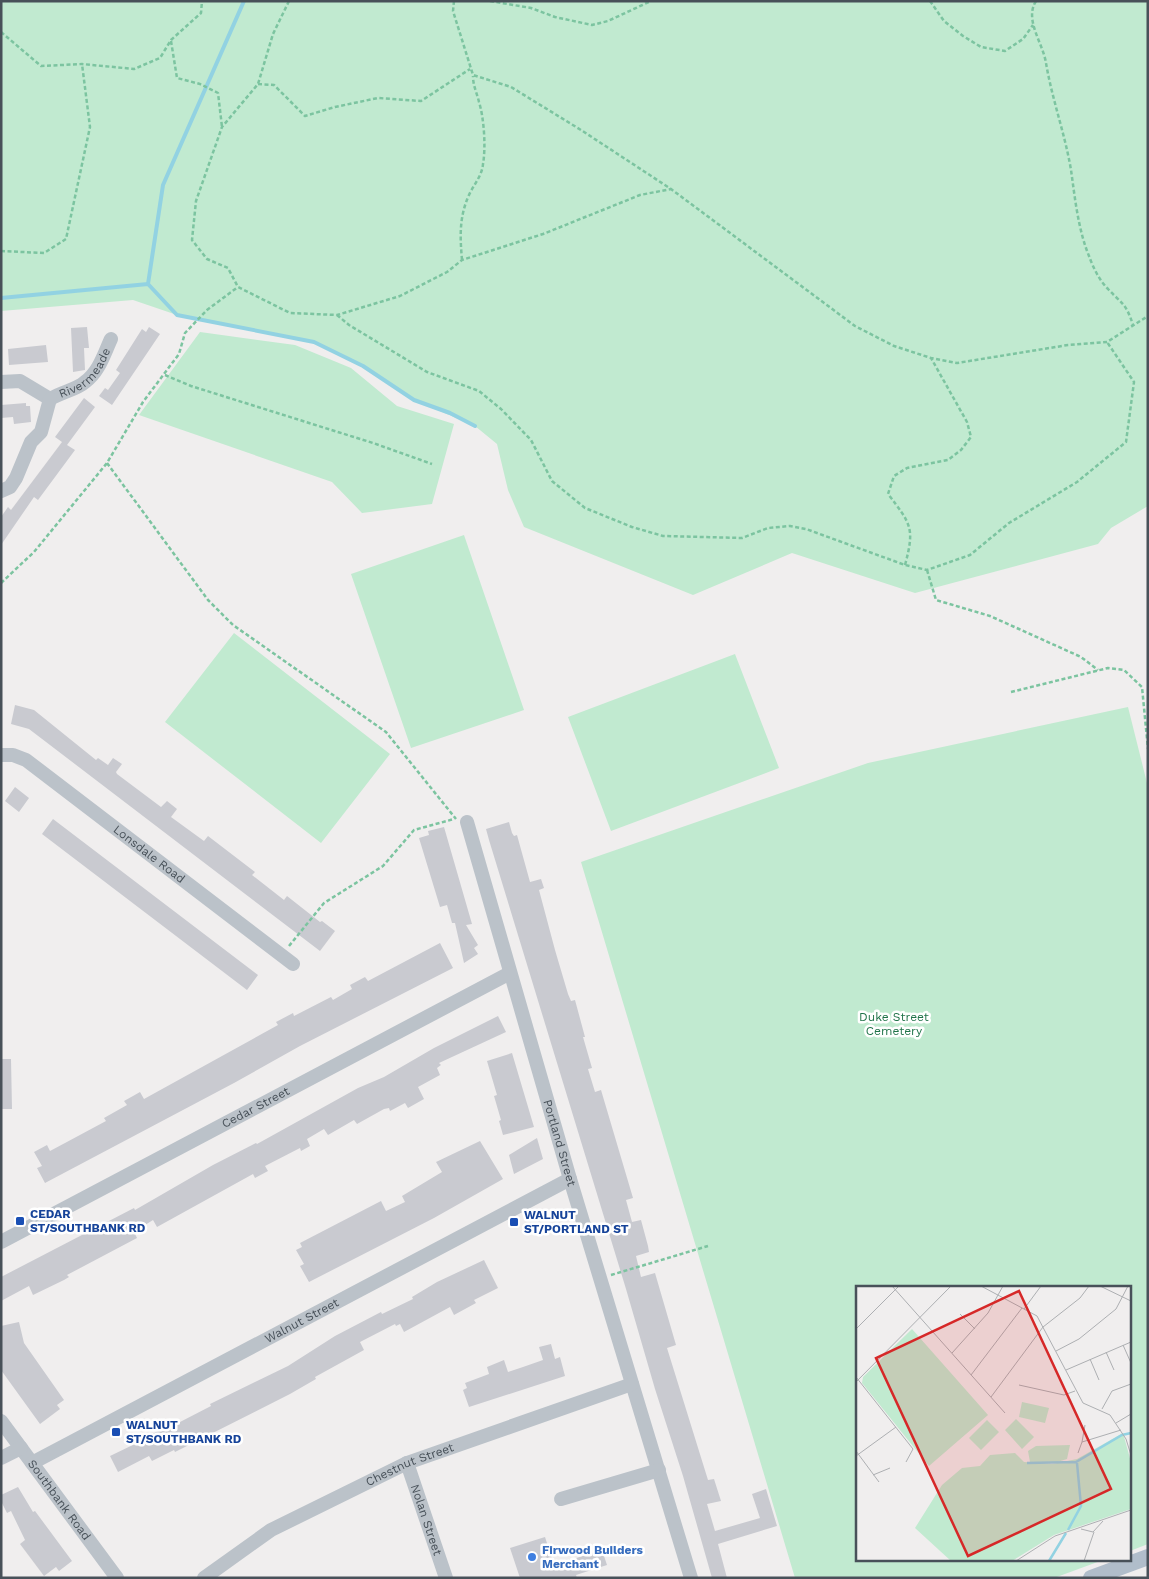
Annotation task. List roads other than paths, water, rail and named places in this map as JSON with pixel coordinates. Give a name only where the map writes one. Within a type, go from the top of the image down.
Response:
[{"type":"main road","points":[[1091,1578],[1148,1557]]},
{"type":"street","name":"Rivermeade","points":[[1,491],[10,487],[16,478],[31,442],[41,432],[50,399],[60,392],[85,383],[97,369],[111,339]]},
{"type":"street","name":"Rivermeade","points":[[1,382],[20,381],[50,399]]},
{"type":"street","name":"Lonsdale Road","points":[[1,754],[13,755],[26,760],[292,964]]},
{"type":"street","name":"Portland Street","points":[[467,822],[570,1179],[660,1470],[691,1578]]},
{"type":"street","name":"Cedar Street","points":[[1,1242],[510,973]]},
{"type":"street","name":"Walnut Street","points":[[32,1463],[570,1179]]},
{"type":"street","name":"Chestnut Street","points":[[204,1578],[271,1530],[407,1463],[632,1384]]},
{"type":"street","name":"Southbank Road","points":[[1,1421],[118,1578]]},
{"type":"street","points":[[1,1458],[21,1448]]},
{"type":"street","name":"Nolan Street","points":[[407,1463],[446,1578]]},
{"type":"street","points":[[561,1499],[660,1470]]},
{"type":"waterway","points":[[148,284],[163,185],[244,1]]},
{"type":"waterway","points":[[148,284],[177,315],[314,342],[363,366],[414,400],[450,413],[475,426]]},
{"type":"waterway","points":[[1,298],[148,284]]},
{"type":"place","name":"CEDAR ST/SOUTHBANK RD","points":[[20,1221]]},
{"type":"place","name":"WALNUT ST/PORTLAND ST","points":[[514,1222]]},
{"type":"place","name":"WALNUT ST/SOUTHBANK RD","points":[[116,1432]]},
{"type":"place","name":"Firwood Builders Merchant","points":[[532,1557]]},
{"type":"park label","name":"Duke Street Cemetery","points":[[894,1024]]}]
